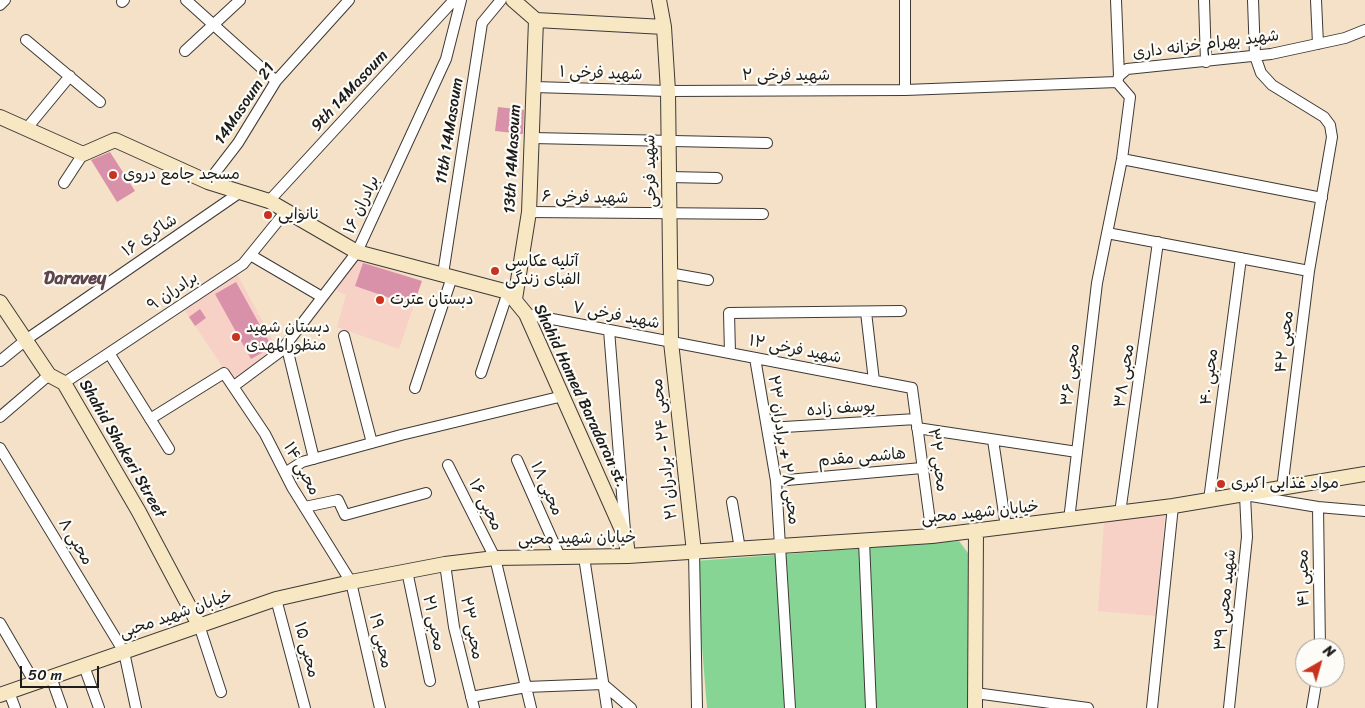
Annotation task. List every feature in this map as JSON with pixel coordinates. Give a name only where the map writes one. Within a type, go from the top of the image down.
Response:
[{"type":"street","points":[[0,5],[5,0]]},
{"type":"street","points":[[186,0],[276,81]]},
{"type":"street","points":[[185,51],[240,0]]},
{"type":"street","name":"14Masoum 21","points":[[208,182],[238,143],[276,81],[348,0]]},
{"type":"street","name":"9th 14Masoum","points":[[268,201],[454,0]]},
{"type":"street","name":"برادران ۱۶","points":[[234,386],[281,351],[358,252],[446,59],[461,0]]},
{"type":"street","name":"11th 14Masoum","points":[[415,388],[447,275],[482,23],[501,0]]},
{"type":"street","points":[[513,0],[536,20],[664,27]]},
{"type":"street","name":"شهید فرخی","points":[[659,0],[664,27],[668,91],[671,342]]},
{"type":"street","points":[[904,0],[905,90]]},
{"type":"street","points":[[1116,0],[1118,79]]},
{"type":"street","points":[[1204,0],[1206,62]]},
{"type":"street","points":[[1253,0],[1255,56]]},
{"type":"street","points":[[1316,0],[1318,44]]},
{"type":"street","name":"13th 14Masoum","points":[[511,295],[529,212],[536,20]]},
{"type":"street","name":"شهید بهرام خزانه داری","points":[[905,90],[1118,79],[1126,70],[1255,56],[1345,38],[1365,30]]},
{"type":"street","points":[[26,40],[100,102]]},
{"type":"street","name":"محبی ۴۲","points":[[1255,56],[1261,73],[1272,85],[1324,117],[1330,125],[1332,137],[1308,271],[1282,489]]},
{"type":"street","points":[[27,128],[70,76]]},
{"type":"street","name":"محبی ۳۶","points":[[1069,520],[1097,283],[1122,159],[1130,97],[1118,79]]},
{"type":"street","name":"شهید فرخی ۱","points":[[534,87],[668,91]]},
{"type":"street","name":"شهید فرخی ۲","points":[[668,91],[905,90]]},
{"type":"street","points":[[0,117],[83,154]]},
{"type":"street","points":[[532,138],[767,143]]},
{"type":"street","points":[[64,183],[83,154],[115,140],[208,182],[242,191],[268,201],[358,252],[447,275],[511,295],[481,373]]},
{"type":"street","points":[[1122,159],[1322,198]]},
{"type":"street","points":[[669,177],[717,178]]},
{"type":"street","name":"شاکری ۱۶","points":[[0,361],[27,339],[242,191]]},
{"type":"street","name":"برادران ۹","points":[[64,383],[243,264],[252,256],[286,211]]},
{"type":"street","name":"شهید فرخی ۶","points":[[529,212],[764,214]]},
{"type":"street","points":[[1107,233],[1308,271]]},
{"type":"street","name":"محبی ۳۸","points":[[1120,513],[1158,242]]},
{"type":"street","points":[[252,256],[322,298]]},
{"type":"street","name":"محبی ۴۰","points":[[1209,500],[1240,258]]},
{"type":"street","points":[[669,273],[708,280]]},
{"type":"street","name":"Shahid Hamed Baradaran st.","points":[[511,295],[526,314],[563,396],[626,539],[628,556]]},
{"type":"street","points":[[0,302],[27,339],[49,375],[0,417]]},
{"type":"street","points":[[866,312],[874,380]]},
{"type":"street","points":[[730,353],[729,313],[901,312]]},
{"type":"street","name":"شهید فرخی ۷","points":[[526,314],[671,342]]},
{"type":"street","points":[[609,330],[626,539]]},
{"type":"street","points":[[344,336],[372,442]]},
{"type":"street","name":"شهید فرخی ۱۲","points":[[671,342],[912,388]]},
{"type":"street","name":"محبی ۲۴ - برادران ۲۱","points":[[671,342],[694,552]]},
{"type":"street","points":[[286,344],[314,459]]},
{"type":"street","points":[[109,353],[169,450]]},
{"type":"street","name":"محبی ۲۸ + برادران ۲۳","points":[[755,358],[776,481],[790,708]]},
{"type":"street","name":"محبی ۱۴","points":[[150,420],[224,373],[265,434],[305,508],[351,582]]},
{"type":"street","name":"Shahid Shakeri Street","points":[[49,375],[64,383],[139,512],[199,625]]},
{"type":"street","name":"محبی ۳۲","points":[[912,388],[932,536]]},
{"type":"street","points":[[285,473],[302,462],[372,442],[563,396]]},
{"type":"street","name":"یوسف زاده","points":[[768,428],[916,424],[993,440],[1077,452]]},
{"type":"street","points":[[993,440],[1006,527]]},
{"type":"street","name":"محبی ۸","points":[[0,448],[124,652],[136,708]]},
{"type":"street","name":"محبی ۱۸","points":[[517,460],[560,557]]},
{"type":"street","name":"محبی ۱۶","points":[[448,465],[495,558],[531,708]]},
{"type":"street","name":"هاشمی مقدم","points":[[776,481],[922,468]]},
{"type":"street","name":"خیابان شهید محبی","points":[[4,693],[276,599],[445,564],[495,558],[628,556],[932,536],[1173,506],[1365,474]]},
{"type":"street","points":[[305,508],[338,500],[345,515],[426,493]]},
{"type":"street","points":[[1245,494],[1318,507],[1365,511]]},
{"type":"street","name":"شهید محبی ۳۹","points":[[1229,708],[1247,537],[1245,494]]},
{"type":"street","points":[[732,502],[740,549]]},
{"type":"street","points":[[1152,708],[1173,506]]},
{"type":"street","name":"محبی ۴۱","points":[[1318,507],[1320,638]]},
{"type":"street","points":[[975,708],[976,531]]},
{"type":"street","points":[[864,541],[871,708]]},
{"type":"street","points":[[694,552],[697,708]]},
{"type":"street","points":[[584,557],[607,708]]},
{"type":"street","name":"محبی ۲۳","points":[[445,564],[454,627],[474,708]]},
{"type":"street","name":"محبی ۲۱","points":[[407,571],[430,681]]},
{"type":"street","name":"محبی ۱۹","points":[[351,582],[380,708]]},
{"type":"street","name":"محبی ۱۵","points":[[276,599],[305,708]]},
{"type":"street","points":[[0,623],[35,683]]},
{"type":"street","points":[[199,625],[221,692]]},
{"type":"street","points":[[84,666],[99,708]]},
{"type":"street","points":[[51,677],[62,708]]},
{"type":"street","points":[[471,697],[526,687],[603,684],[631,708]]},
{"type":"street","points":[[1312,708],[1315,688]]},
{"type":"street","points":[[4,693],[16,708]]},
{"type":"street","points":[[975,693],[1088,708]]},
{"type":"shaded area","name":"دبستان عترت","points":[[357,258],[422,281],[399,349],[337,327],[346,295],[334,289]]},
{"type":"shaded area","name":"دبستان شهید منظورالمهدی","points":[[237,274],[277,348],[232,381],[183,308]]},
{"type":"shaded area","points":[[1165,515],[1156,616],[1098,611],[1104,522]]},
{"type":"green space","points":[[959,541],[971,557],[969,708],[707,708],[695,561]]},
{"type":"building","points":[[498,107],[524,110],[523,134],[495,131]]},
{"type":"building","name":"مسجد جامع دروی","points":[[110,152],[135,191],[117,202],[91,160]]},
{"type":"building","name":"دبستان عترت","points":[[363,263],[422,281],[413,306],[355,286]]},
{"type":"building","name":"دبستان شهید منظورالمهدی","points":[[236,282],[272,347],[251,359],[215,294]]},
{"type":"building","points":[[200,309],[206,318],[195,326],[189,317]]},
{"type":"place","name":"مسجد جامع دروی","points":[[113,175]]},
{"type":"place","name":"نانوایی","points":[[268,215]]},
{"type":"place","name":"آتلیه عکاسی الفبای زندگی","points":[[495,271]]},
{"type":"place","name":"دبستان عترت","points":[[380,300]]},
{"type":"place","name":"دبستان شهید منظورالمهدی","points":[[236,337]]},
{"type":"place","name":"مواد غذایی اکبری","points":[[1221,484]]},
{"type":"district","name":"Daravey","points":[[75,279]]}]
